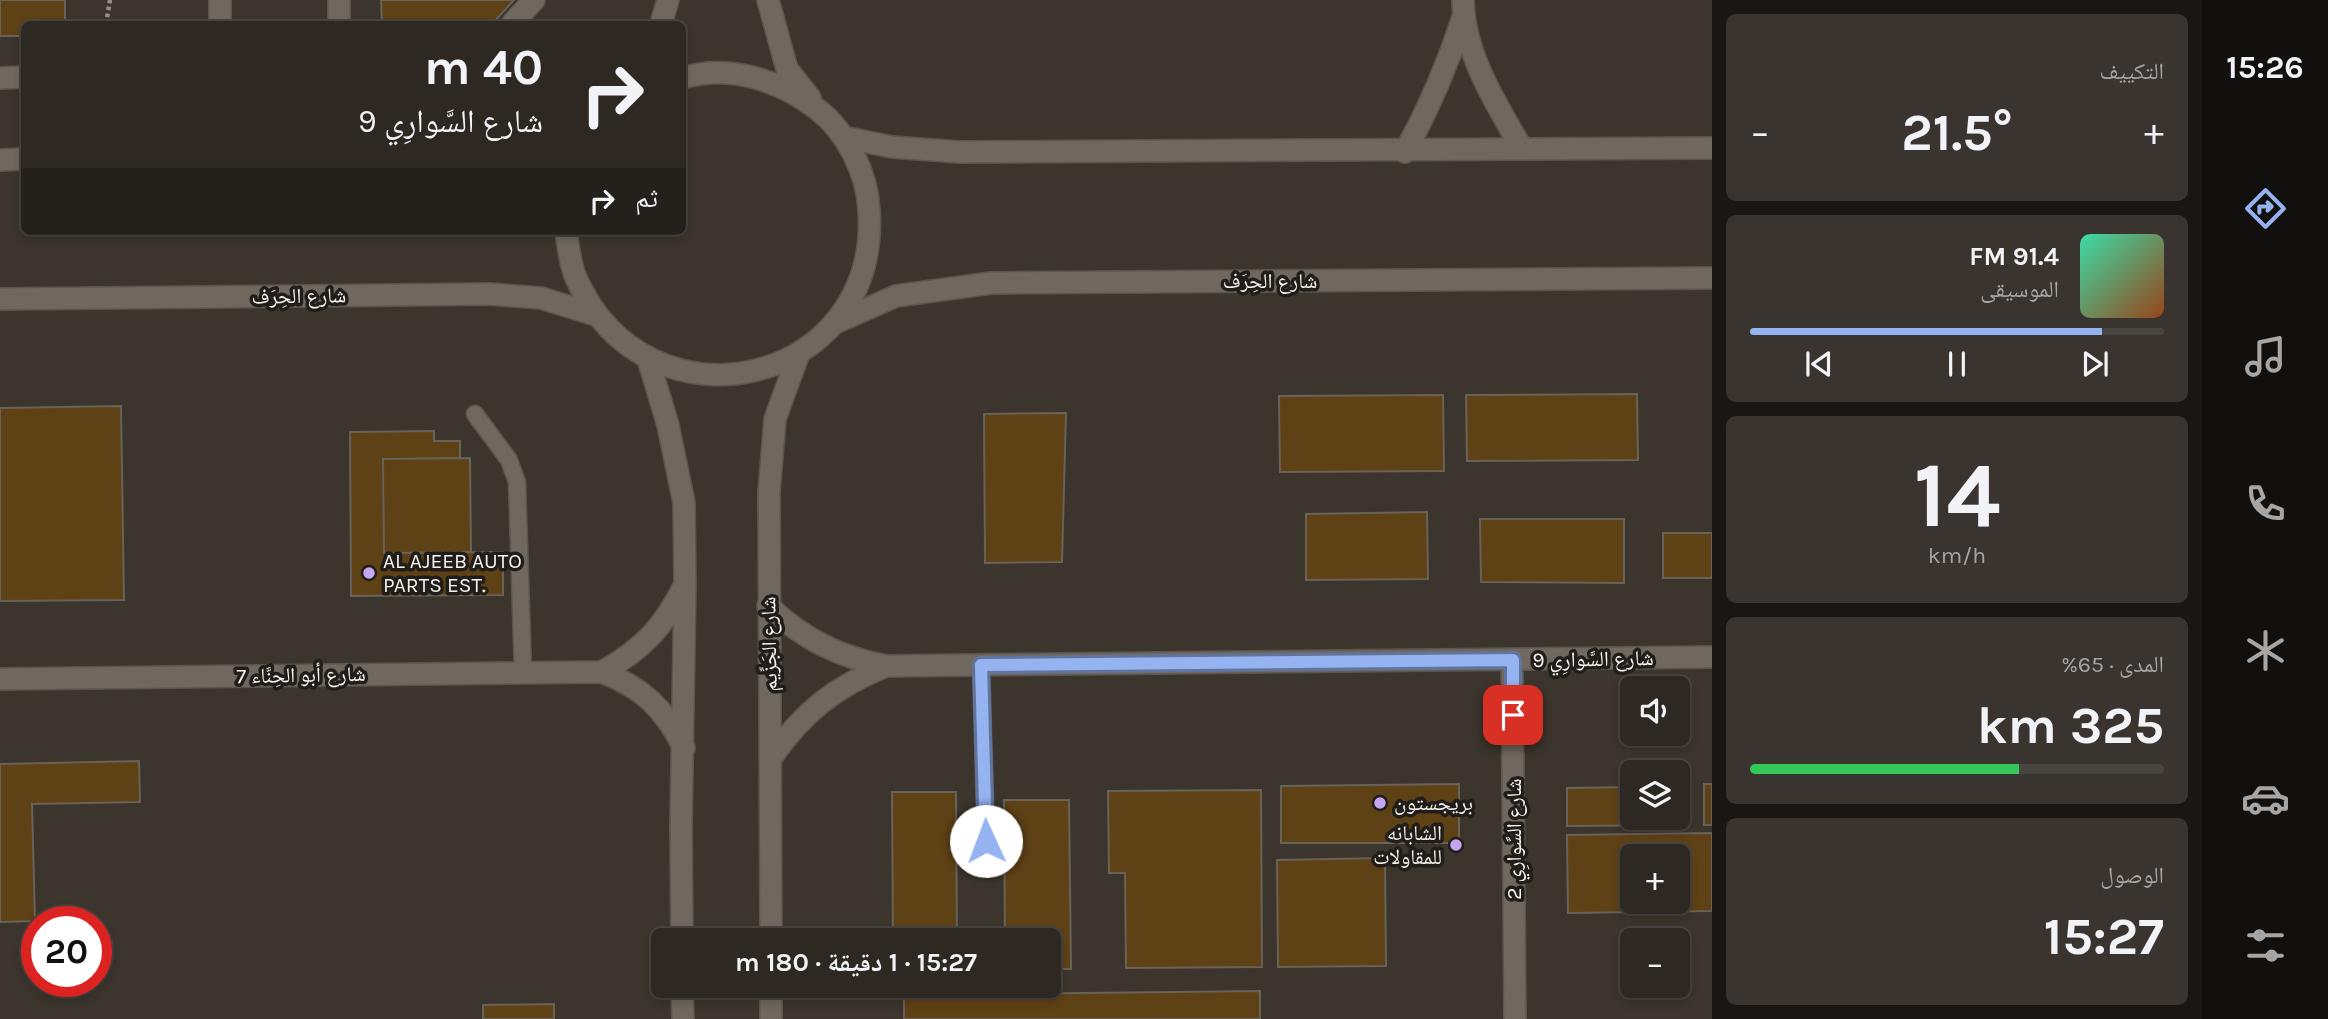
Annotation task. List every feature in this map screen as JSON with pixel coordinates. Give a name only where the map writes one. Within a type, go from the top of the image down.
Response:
[{"type":"street","points":[[220,0],[220,21]]},
{"type":"street","points":[[339,0],[339,21]]},
{"type":"street","points":[[515,21],[534,0]]},
{"type":"street","points":[[662,21],[668,0]]},
{"type":"street","points":[[567,235],[575,276],[596,315],[620,340],[648,359],[686,372],[725,376],[764,369],[799,353],[835,323],[853,295],[866,264],[870,231],[868,198],[859,166],[843,137],[788,69],[768,0]]},
{"type":"street","points":[[1463,8],[1476,62],[1522,149]]},
{"type":"street","points":[[1405,152],[1431,104],[1449,61],[1463,8]]},
{"type":"street","points":[[686,77],[727,73],[760,78],[792,91],[820,111]]},
{"type":"street","points":[[0,78],[21,77]]},
{"type":"street","points":[[843,137],[892,147],[960,152],[1405,152],[1712,148]]},
{"type":"street","points":[[0,160],[21,159]]},
{"type":"street","name":"شارع الحِرَف","points":[[835,323],[896,296],[991,283],[1712,278]]},
{"type":"street","name":"شارع الحِرَف","points":[[0,299],[489,294],[541,298],[596,315]]},
{"type":"street","name":"شارع الجَزِّيم","points":[[771,928],[769,492],[775,419],[799,353]]},
{"type":"street","points":[[648,359],[668,425],[684,503],[682,928]]},
{"type":"street","points":[[602,672],[624,660],[652,636],[674,606],[685,584]]},
{"type":"street","name":"شارع السَّوارِي 9","points":[[768,606],[788,625],[822,646],[860,661],[886,666],[1712,657]]},
{"type":"street","name":"شارع السَّوارِي 2","points":[[1513,660],[1515,1019]]},
{"type":"street","name":"شارع السَّوارِي 9","points":[[771,758],[809,711],[858,677],[886,666]]},
{"type":"street","name":"شارع أبو الحِنَّاء 7","points":[[0,679],[602,672],[623,680],[651,701],[673,727],[684,748]]},
{"type":"street","points":[[682,998],[683,1019]]},
{"type":"street","points":[[771,998],[771,1019]]},
{"type":"lane","points":[[475,414],[509,460],[517,482],[523,673]]},
{"type":"lane","points":[[981,665],[986,841]]},
{"type":"path","points":[[106,21],[110,0]]},
{"type":"building","points":[[0,0],[65,0],[65,21],[21,21],[21,36],[0,36]]},
{"type":"building","points":[[381,0],[514,0],[495,21],[382,21]]},
{"type":"building","points":[[1637,394],[1638,460],[1467,461],[1466,395]]},
{"type":"building","points":[[1443,395],[1444,471],[1280,472],[1279,396]]},
{"type":"building","points":[[121,406],[124,600],[0,601],[0,408]]},
{"type":"building","points":[[1066,413],[1062,562],[985,563],[984,414]]},
{"type":"building","points":[[434,431],[434,441],[460,441],[460,458],[383,459],[384,553],[503,552],[503,595],[351,596],[350,432]]},
{"type":"building","points":[[470,458],[471,552],[384,553],[383,459]]},
{"type":"building","points":[[1427,512],[1428,579],[1306,580],[1306,514]]},
{"type":"building","points":[[1480,519],[1624,519],[1624,583],[1481,582]]},
{"type":"building","points":[[1663,533],[1712,533],[1712,578],[1663,578]]},
{"type":"building","points":[[139,761],[140,802],[32,804],[35,906],[21,906],[21,921],[0,922],[0,764]]},
{"type":"building","points":[[1459,784],[1459,843],[1281,843],[1281,786]]},
{"type":"building","points":[[1704,784],[1712,784],[1712,825],[1704,825]]},
{"type":"building","points":[[1620,787],[1620,826],[1567,826],[1567,788]]},
{"type":"building","points":[[1261,790],[1262,967],[1126,968],[1125,873],[1109,873],[1108,791]]},
{"type":"building","points":[[892,792],[956,792],[957,928],[893,928]]},
{"type":"building","points":[[1004,800],[1069,800],[1071,969],[1061,969],[1061,928],[1005,928]]},
{"type":"building","points":[[1712,833],[1712,911],[1690,911],[1690,844],[1620,844],[1620,912],[1568,913],[1567,835]]},
{"type":"building","points":[[1385,858],[1386,966],[1278,967],[1277,860]]},
{"type":"building","points":[[1260,991],[1260,1019],[904,1019],[904,998],[1061,998],[1061,993]]},
{"type":"building","points":[[554,1004],[554,1019],[483,1019],[483,1005]]},
{"type":"place","name":"AL AJEEB AUTO PARTS EST.","points":[[369,573]]},
{"type":"place","name":"بريجستون","points":[[1380,803]]},
{"type":"place","name":"الشابانه للمقاولات","points":[[1456,845]]},
{"type":"route","points":[[986,841],[981,665],[1513,660],[1513,715]]}]
